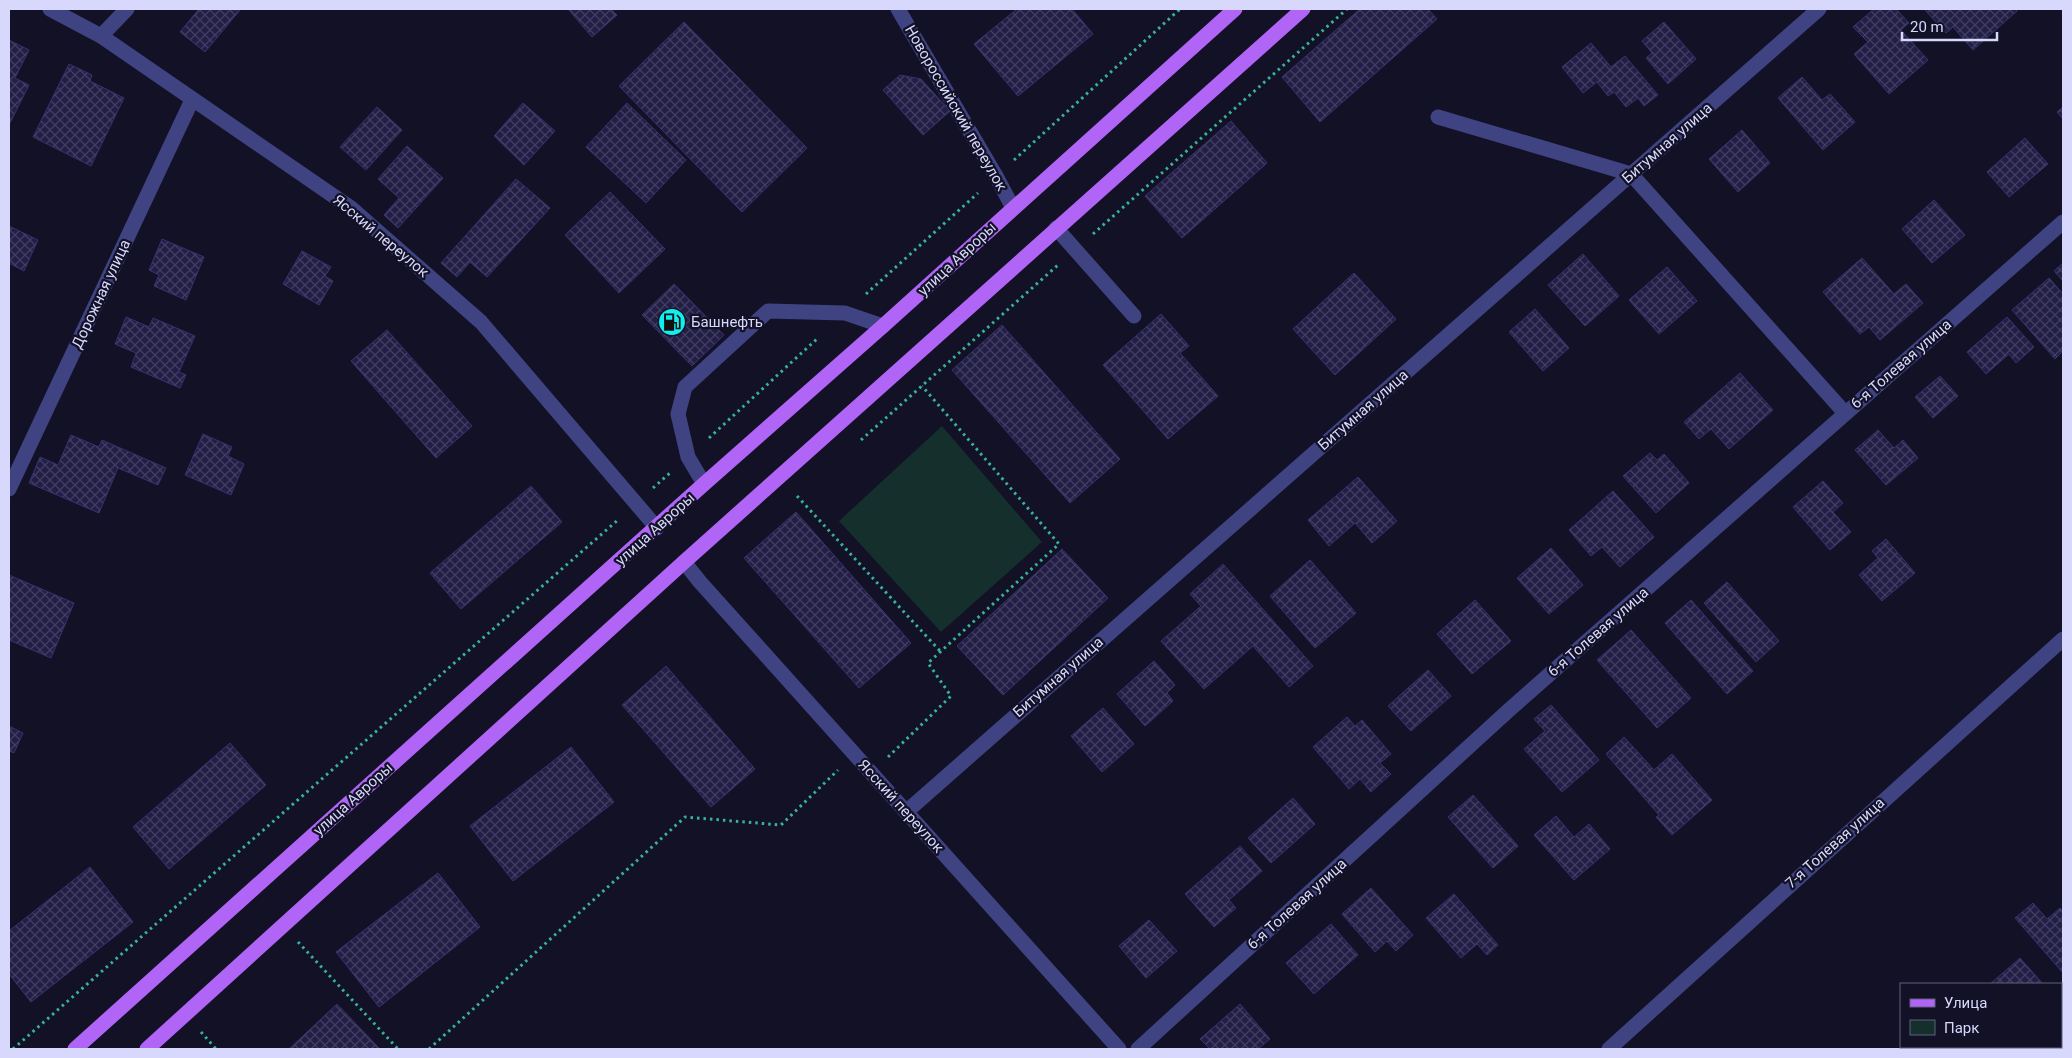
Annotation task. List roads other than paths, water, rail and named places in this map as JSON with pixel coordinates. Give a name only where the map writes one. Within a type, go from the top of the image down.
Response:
[{"type":"main road","name":"улица Авроры","points":[[75,1049],[1235,9]]},
{"type":"main road","points":[[147,1049],[684,562],[1303,9]]},
{"type":"street","name":"Ясский переулок","points":[[50,9],[101,36],[351,208],[481,322],[657,528]]},
{"type":"street","points":[[101,36],[127,9]]},
{"type":"street","name":"Новороссийский переулок","points":[[898,9],[1013,208]]},
{"type":"street","name":"Битумная улица","points":[[906,812],[1820,9]]},
{"type":"street","name":"Дорожная улица","points":[[9,489],[192,100]]},
{"type":"street","points":[[1438,116],[1631,174],[1845,414]]},
{"type":"street","name":"6-я Толевая улица","points":[[1138,1049],[1509,710],[2063,222]]},
{"type":"street","points":[[1056,228],[1134,316]]},
{"type":"street","points":[[704,484],[688,457],[678,414],[684,387],[768,311],[845,314],[883,326]]},
{"type":"street","name":"Ясский переулок","points":[[684,562],[1119,1049]]},
{"type":"street","name":"7-я Толевая улица","points":[[1609,1049],[2063,639]]},
{"type":"place","name":"Башнефть","points":[[672,322]]}]
